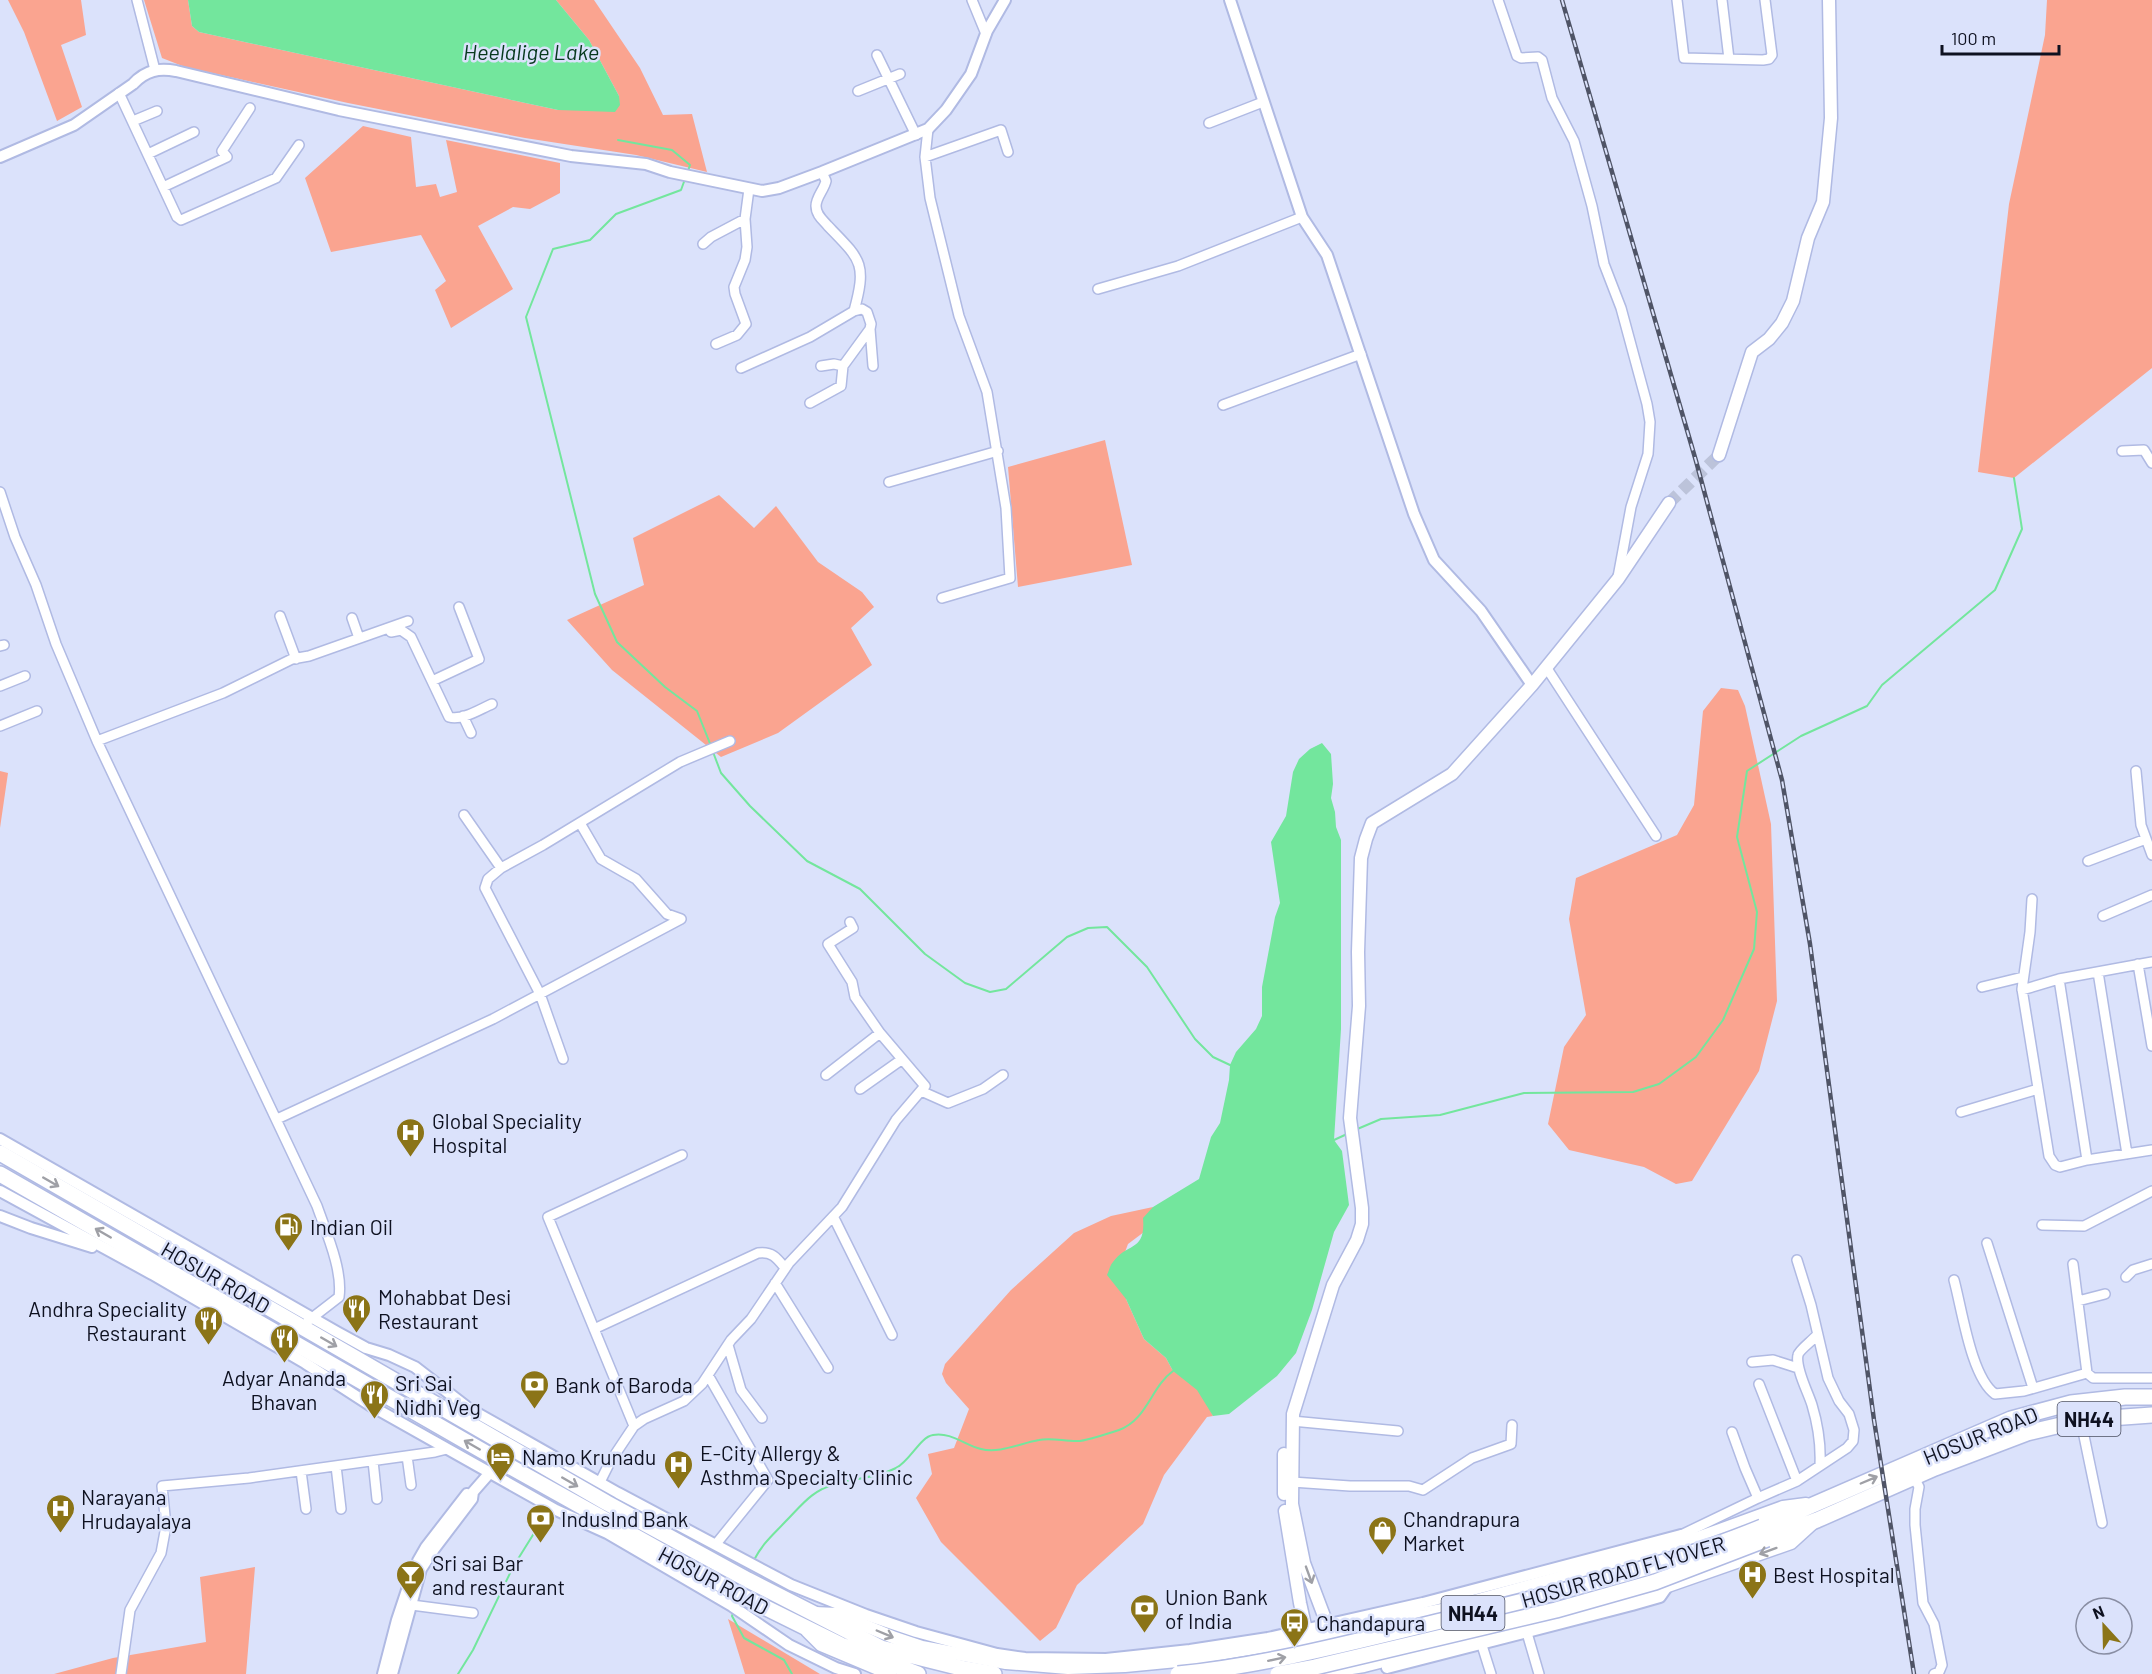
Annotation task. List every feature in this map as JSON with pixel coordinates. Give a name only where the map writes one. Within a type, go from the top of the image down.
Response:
[{"type":"highway","name":"HOSUR ROAD","points":[[0,1153],[307,1322],[607,1503],[810,1613]]},
{"type":"highway","name":"HOSUR ROAD","points":[[0,1174],[495,1467],[725,1597],[742,1596],[804,1628]]},
{"type":"highway","name":"HOSUR ROAD","points":[[1815,1503],[2011,1419],[2071,1403],[2152,1396]]},
{"type":"highway","name":"HOSUR ROAD","points":[[1817,1520],[1914,1477],[2045,1428],[2082,1420],[2152,1415]]},
{"type":"highway","name":"HOSUR ROAD FLYOVER","points":[[1278,1674],[1556,1610],[1655,1582],[1765,1533],[1815,1503]]},
{"type":"highway","name":"HOSUR ROAD FLYOVER","points":[[1178,1674],[1248,1665],[1541,1597],[1817,1520]]},
{"type":"highway","points":[[810,1613],[881,1648],[994,1674]]},
{"type":"highway","points":[[804,1628],[841,1646],[918,1674]]},
{"type":"main road","points":[[1719,455],[1752,352],[1769,339],[1782,323],[1793,301],[1809,238],[1823,202],[1831,118],[1829,0]]},
{"type":"main road","points":[[1332,1673],[1307,1634],[1284,1503],[1284,1449],[1286,1433],[1332,1284],[1357,1240],[1362,1224],[1350,1118],[1359,1006],[1361,858],[1372,823],[1452,774],[1532,685],[1618,579],[1669,503]]},
{"type":"main road","points":[[1292,1418],[1292,1504],[1305,1563],[1324,1616],[1333,1629]]},
{"type":"main road","points":[[810,1613],[837,1614],[922,1647],[1005,1663],[1128,1670],[1333,1629],[1376,1618],[1447,1609],[1698,1539],[1783,1507],[1815,1503]]},
{"type":"main road","points":[[1315,1674],[1387,1667],[1455,1642],[1481,1640],[1667,1587],[1791,1543],[1817,1520]]},
{"type":"main road","points":[[1447,1609],[1455,1642]]},
{"type":"main road","points":[[1376,1618],[1387,1667]]},
{"type":"main road","points":[[804,1628],[821,1646],[890,1674]]},
{"type":"street","points":[[137,0],[155,70]]},
{"type":"street","points":[[972,0],[986,34]]},
{"type":"street","points":[[0,157],[74,125],[140,76],[159,68],[176,70],[339,110],[571,156],[646,164],[670,172],[762,191],[779,188],[822,172],[928,129],[946,110],[971,74],[986,34],[1005,0]]},
{"type":"street","points":[[1230,0],[1302,217],[1328,255],[1414,514],[1434,560],[1481,611],[1532,685]]},
{"type":"street","points":[[1498,0],[1517,56],[1521,58],[1538,57],[1542,60],[1552,98],[1574,141],[1592,206],[1604,264],[1621,308],[1647,404],[1650,422],[1648,454],[1630,513],[1618,579]]},
{"type":"street","points":[[1677,0],[1684,58],[1763,60],[1769,59],[1772,54],[1765,0]]},
{"type":"street","points":[[1722,0],[1729,59]]},
{"type":"street","points":[[877,55],[916,135]]},
{"type":"street","points":[[858,91],[900,74]]},
{"type":"street","points":[[119,93],[177,217],[181,220],[276,178],[299,145]]},
{"type":"street","points":[[1209,123],[1263,102]]},
{"type":"street","points":[[163,187],[227,156],[222,151],[250,108]]},
{"type":"street","points":[[133,121],[157,111]]},
{"type":"street","points":[[928,129],[925,157],[930,198],[959,316],[987,392],[998,451],[1006,508],[1010,578],[942,598]]},
{"type":"street","points":[[925,157],[1001,130],[1008,152]]},
{"type":"street","points":[[148,154],[194,132]]},
{"type":"street","points":[[822,172],[826,181],[818,197],[816,206],[818,214],[850,248],[858,261],[861,274],[862,284],[854,311]]},
{"type":"street","points":[[716,344],[737,335],[746,324],[735,294],[735,287],[745,260],[747,247],[745,219],[749,189]]},
{"type":"street","points":[[1098,289],[1178,266],[1302,217]]},
{"type":"street","points":[[702,244],[745,219]]},
{"type":"street","points":[[741,368],[810,337],[854,311],[862,309],[870,316],[873,366]]},
{"type":"street","points":[[810,403],[841,386],[843,366],[870,329]]},
{"type":"street","points":[[1223,405],[1361,354]]},
{"type":"street","points":[[821,366],[834,364],[843,366]]},
{"type":"street","points":[[2122,451],[2144,450],[2152,463]]},
{"type":"street","points":[[889,482],[998,451]]},
{"type":"street","points":[[0,492],[56,644],[97,741],[317,1206],[339,1278],[339,1297],[307,1322]]},
{"type":"street","points":[[432,681],[479,659],[459,607]]},
{"type":"street","points":[[280,616],[297,658],[306,662],[395,630],[401,630],[411,637],[449,717],[463,716],[492,704]]},
{"type":"street","points":[[352,618],[359,638]]},
{"type":"street","points":[[97,741],[223,693],[297,658],[408,621]]},
{"type":"street","points":[[1546,667],[1656,836]]},
{"type":"street","points":[[0,686],[25,676]]},
{"type":"street","points":[[0,726],[37,711]]},
{"type":"street","points":[[463,716],[471,733]]},
{"type":"street","points":[[563,1059],[540,994],[485,888],[488,879],[501,868],[680,762],[730,741]]},
{"type":"street","points":[[2136,771],[2141,825],[2152,855]]},
{"type":"street","points":[[464,814],[501,868]]},
{"type":"street","points":[[277,1119],[493,1019],[681,919],[666,914],[636,879],[602,859],[580,823]]},
{"type":"street","points":[[2088,861],[2146,839]]},
{"type":"street","points":[[2103,916],[2152,895]]},
{"type":"street","points":[[2032,898],[2022,990],[2049,1156],[2055,1165],[2060,1167],[2087,1160],[2152,1150]]},
{"type":"street","points":[[600,1482],[610,1462],[634,1426],[684,1401],[702,1384],[728,1345],[751,1319],[785,1268],[815,1234],[834,1218],[896,1120],[925,1086],[901,1060],[855,997],[852,982],[828,944],[853,928],[850,922]]},
{"type":"street","points":[[2022,990],[2059,979],[2152,962]]},
{"type":"street","points":[[2138,964],[2152,1046]]},
{"type":"street","points":[[2098,972],[2127,1154]]},
{"type":"street","points":[[1982,987],[2024,977]]},
{"type":"street","points":[[2059,979],[2087,1160]]},
{"type":"street","points":[[826,1075],[880,1033]]},
{"type":"street","points":[[860,1089],[901,1060]]},
{"type":"street","points":[[921,1091],[948,1103],[983,1089],[1003,1075]]},
{"type":"street","points":[[1961,1112],[2038,1089]]},
{"type":"street","points":[[0,1139],[307,1322],[415,1367],[468,1408],[600,1482],[791,1585],[866,1615],[965,1646],[1025,1658],[1106,1659],[1307,1634]]},
{"type":"street","points":[[634,1426],[548,1217],[682,1155]]},
{"type":"street","points":[[0,1191],[152,1274],[447,1449],[495,1467],[473,1492],[472,1499],[424,1563],[406,1604],[383,1674]]},
{"type":"street","points":[[2042,1226],[2084,1226],[2152,1191]]},
{"type":"street","points":[[0,1216],[82,1245],[99,1246]]},
{"type":"street","points":[[834,1218],[892,1335]]},
{"type":"street","points":[[1987,1243],[2033,1388]]},
{"type":"street","points":[[594,1329],[758,1253],[767,1252],[774,1255],[785,1268]]},
{"type":"street","points":[[1376,1618],[1681,1535],[1797,1481],[1847,1448],[1853,1441],[1854,1430],[1849,1414],[1839,1401],[1828,1378],[1811,1305],[1797,1260]]},
{"type":"street","points":[[2073,1264],[2087,1373],[2093,1378],[2152,1378]]},
{"type":"street","points":[[2126,1277],[2133,1270],[2152,1264]]},
{"type":"street","points":[[1954,1280],[1976,1368],[1988,1389],[1995,1394],[2033,1388],[2087,1373]]},
{"type":"street","points":[[775,1283],[828,1368]]},
{"type":"street","points":[[2078,1301],[2105,1294]]},
{"type":"street","points":[[1817,1335],[1800,1350],[1798,1368],[1806,1384],[1818,1429],[1821,1451],[1820,1466]]},
{"type":"street","points":[[728,1345],[741,1390],[762,1418]]},
{"type":"street","points":[[1752,1362],[1773,1360],[1798,1368]]},
{"type":"street","points":[[708,1375],[768,1480],[716,1544]]},
{"type":"street","points":[[1759,1384],[1797,1481]]},
{"type":"street","points":[[1292,1418],[1398,1431]]},
{"type":"street","points":[[1292,1482],[1350,1486],[1409,1486],[1423,1490],[1472,1458],[1511,1444],[1512,1425]]},
{"type":"street","points":[[1732,1432],[1758,1498]]},
{"type":"street","points":[[2084,1436],[2102,1523]]},
{"type":"street","points":[[121,1674],[130,1610],[161,1553],[166,1526],[162,1486],[249,1478],[447,1449]]},
{"type":"street","points":[[407,1456],[411,1485]]},
{"type":"street","points":[[373,1461],[377,1499]]},
{"type":"street","points":[[336,1466],[341,1509]]},
{"type":"street","points":[[301,1471],[306,1509]]},
{"type":"street","points":[[1914,1477],[1919,1487],[1914,1509],[1923,1602],[1934,1624],[1942,1665],[1939,1672],[1934,1674]]},
{"type":"street","points":[[1681,1535],[1698,1539]]},
{"type":"street","points":[[1387,1667],[1481,1640],[1527,1633],[1660,1597],[1667,1587]]},
{"type":"street","points":[[725,1597],[789,1645],[836,1668],[855,1674]]},
{"type":"street","points":[[406,1604],[473,1613]]},
{"type":"street","points":[[392,1674],[406,1604]]},
{"type":"street","points":[[1527,1633],[1539,1674]]},
{"type":"street","points":[[1481,1640],[1491,1674]]},
{"type":"shaded area","points":[[8,0],[81,0],[86,35],[61,45],[82,107],[57,121],[24,32]]},
{"type":"shaded area","points":[[144,0],[188,0],[192,26],[199,32],[558,110],[619,96],[589,40],[556,0],[594,0],[640,68],[663,115],[692,114],[707,172],[636,155],[525,138],[348,103],[185,67],[162,58]]},
{"type":"shaded area","points":[[2047,0],[2152,0],[2152,368],[2014,478],[1978,472],[2009,204],[2045,35]]},
{"type":"shaded area","points":[[363,126],[411,137],[416,187],[436,184],[440,197],[457,192],[446,140],[560,163],[560,193],[530,209],[513,207],[478,226],[513,289],[451,328],[435,290],[446,281],[421,235],[331,252],[305,178]]},
{"type":"shaded area","points":[[1105,440],[1132,565],[1018,587],[1008,467]]},
{"type":"shaded area","points":[[719,495],[754,528],[776,506],[818,562],[862,592],[874,607],[851,628],[872,665],[778,733],[721,757],[612,670],[567,620],[644,585],[633,538]]},
{"type":"shaded area","points":[[1721,688],[1738,690],[1745,706],[1771,824],[1777,1001],[1759,1071],[1692,1181],[1676,1184],[1644,1167],[1569,1150],[1548,1124],[1564,1047],[1586,1015],[1569,919],[1576,878],[1677,835],[1694,805],[1703,711]]},
{"type":"shaded area","points":[[0,771],[8,773],[0,828]]},
{"type":"shaded area","points":[[1153,1207],[1144,1232],[1128,1244],[1125,1252],[1126,1299],[1144,1339],[1166,1358],[1173,1371],[1200,1387],[1213,1416],[1207,1417],[1164,1475],[1143,1524],[1077,1585],[1056,1628],[1040,1641],[941,1542],[916,1498],[932,1474],[928,1454],[954,1448],[969,1409],[946,1383],[942,1374],[945,1364],[1011,1290],[1074,1233],[1111,1216]]},
{"type":"shaded area","points":[[255,1567],[246,1674],[54,1674],[113,1658],[206,1642],[200,1577]]},
{"type":"shaded area","points":[[728,1619],[820,1674],[745,1674]]},
{"type":"water","name":"Heelalige Lake","points":[[188,0],[556,0],[589,40],[619,96],[620,105],[615,112],[558,110],[199,32],[192,26]]},
{"type":"water","points":[[1322,743],[1331,754],[1333,784],[1331,798],[1336,827],[1341,840],[1341,1029],[1334,1140],[1342,1151],[1349,1205],[1334,1232],[1312,1310],[1296,1353],[1277,1376],[1229,1414],[1213,1416],[1197,1390],[1173,1371],[1166,1358],[1144,1339],[1126,1299],[1107,1275],[1118,1256],[1139,1242],[1142,1236],[1143,1218],[1153,1207],[1199,1179],[1211,1137],[1220,1123],[1230,1065],[1236,1052],[1256,1029],[1262,1016],[1262,987],[1275,917],[1280,903],[1271,842],[1286,816],[1293,772],[1299,759],[1310,749]]},
{"type":"waterway","points":[[618,140],[672,150],[690,165],[688,171]]},
{"type":"waterway","points":[[685,179],[681,190],[616,214],[590,240],[553,249],[526,317],[595,594],[617,642],[665,687],[697,711],[711,746]]},
{"type":"waterway","points":[[1355,1130],[1381,1119],[1440,1115],[1524,1093],[1633,1092],[1659,1084],[1696,1057],[1723,1020],[1754,949],[1757,912],[1737,837],[1747,771],[1801,736],[1867,706],[1882,685],[1995,590],[2022,529],[2014,478]]},
{"type":"waterway","points":[[713,752],[721,773],[750,806],[807,861],[860,889],[925,954],[965,983],[990,992],[1006,989],[1067,937],[1088,928],[1107,927],[1147,967],[1195,1039],[1213,1057],[1230,1065]]},
{"type":"waterway","points":[[1334,1140],[1347,1134]]},
{"type":"waterway","points":[[754,1560],[768,1540],[802,1504],[819,1490],[896,1468],[928,1437],[946,1435],[988,1450],[1003,1449],[1044,1439],[1080,1441],[1094,1438],[1119,1430],[1136,1419],[1159,1386],[1173,1371]]},
{"type":"waterway","points":[[458,1674],[473,1650],[513,1567],[546,1514]]},
{"type":"waterway","points":[[733,1613],[732,1616],[744,1638],[784,1660],[792,1674]]},
{"type":"tunnel","points":[[1669,503],[1719,455]]},
{"type":"railway","points":[[1562,0],[1696,461],[1782,780],[1810,944],[1874,1420],[1914,1674]]},
{"type":"place","name":"Global Speciality Hospital","points":[[411,1158]]},
{"type":"place","name":"Indian Oil","points":[[289,1252]]},
{"type":"place","name":"Mohabbat Desi Restaurant","points":[[357,1334]]},
{"type":"place","name":"Andhra Speciality Restaurant","points":[[208,1346]]},
{"type":"place","name":"Adyar Ananda Bhavan","points":[[284,1364]]},
{"type":"place","name":"Bank of Baroda","points":[[534,1410]]},
{"type":"place","name":"Sri Sai Nidhi Veg","points":[[374,1420]]},
{"type":"place","name":"Namo Krunadu","points":[[501,1482]]},
{"type":"place","name":"E-City Allergy & Asthma Specialty Clinic","points":[[679,1490]]},
{"type":"place","name":"Narayana Hrudayalaya","points":[[60,1534]]},
{"type":"place","name":"IndusInd Bank","points":[[540,1544]]},
{"type":"place","name":"Chandrapura Market","points":[[1382,1556]]},
{"type":"place","name":"Sri sai Bar and restaurant","points":[[411,1600]]},
{"type":"place","name":"Best Hospital","points":[[1752,1600]]},
{"type":"place","name":"Union Bank of India","points":[[1144,1634]]},
{"type":"place","name":"Chandapura","points":[[1295,1648]]}]
